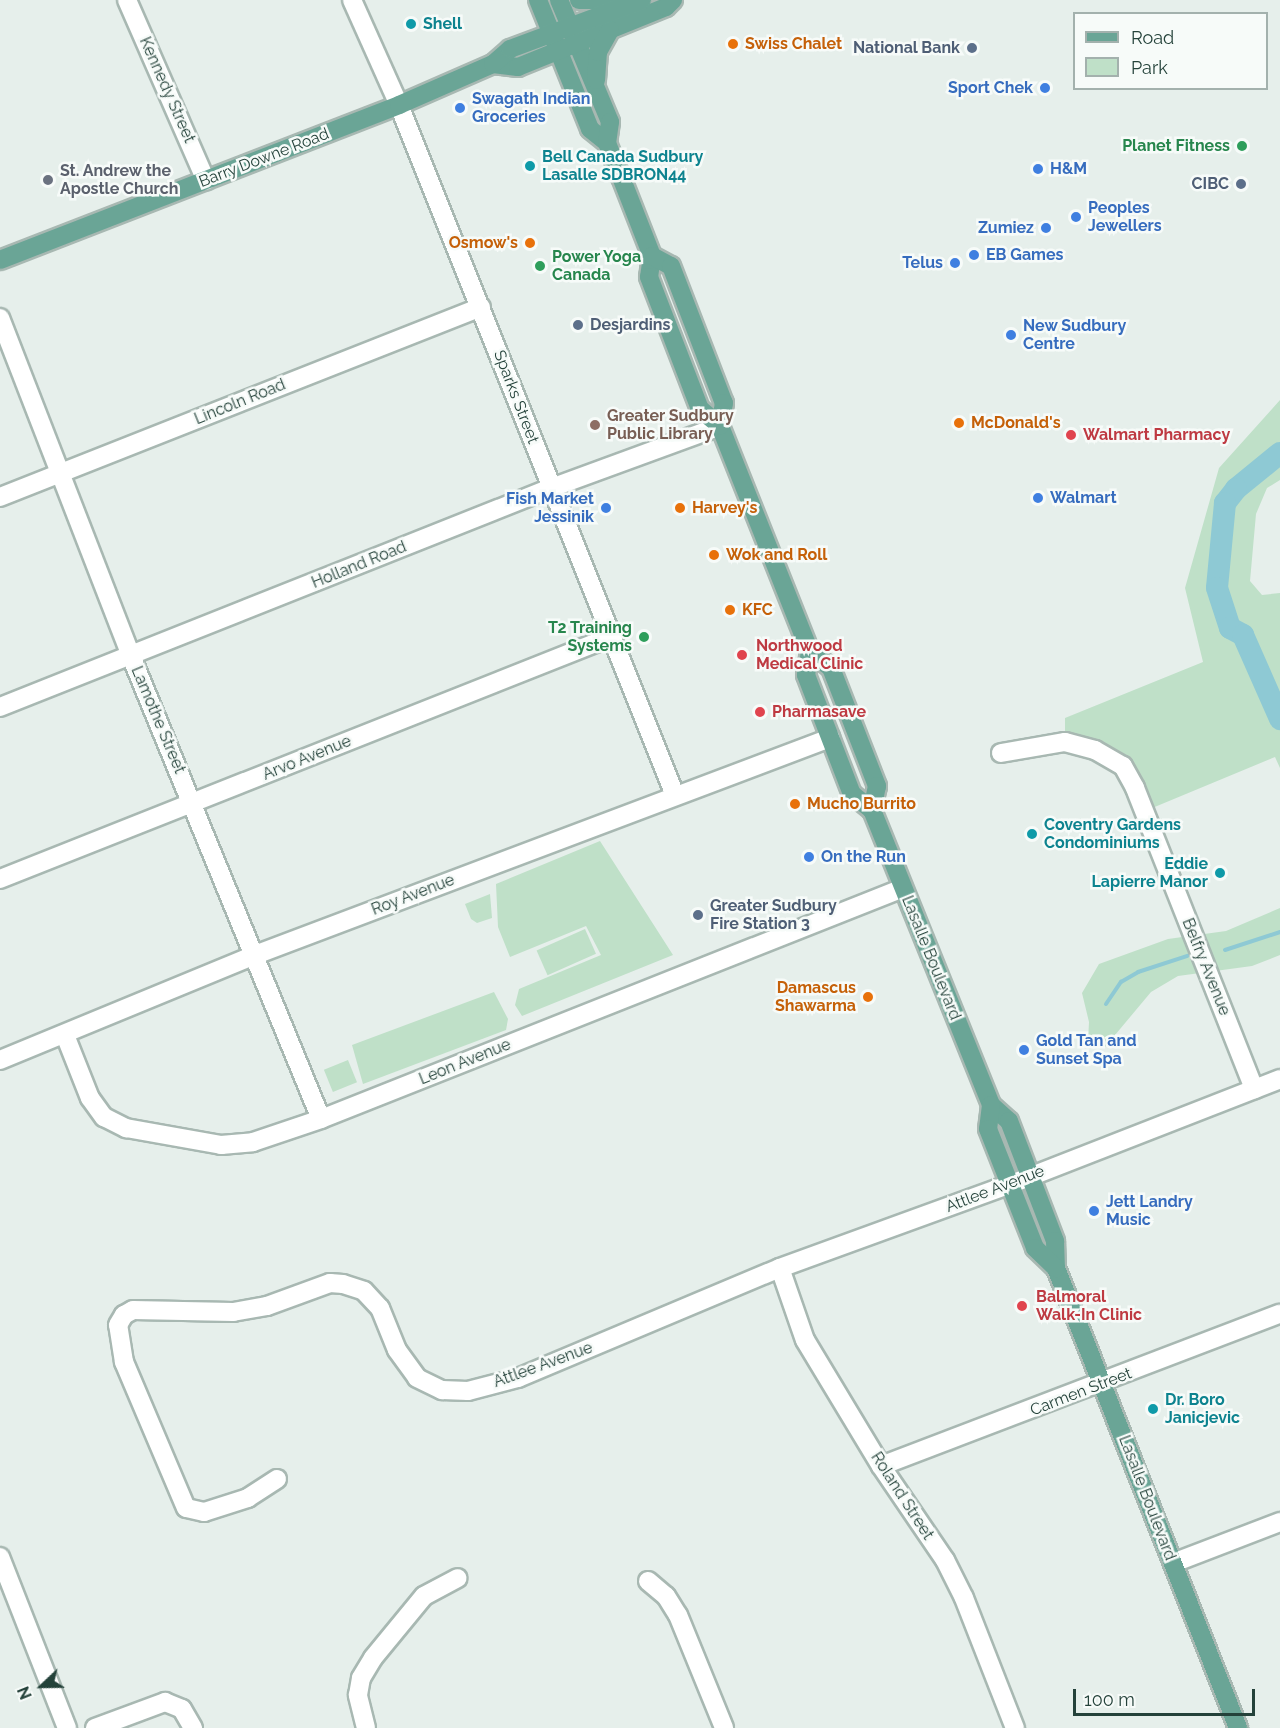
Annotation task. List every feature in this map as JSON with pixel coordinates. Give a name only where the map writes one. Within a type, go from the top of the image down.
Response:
[{"type":"main road","name":"Lasalle Boulevard","points":[[538,0],[590,129],[607,143],[652,256],[671,266],[724,404],[720,426],[810,652],[831,668],[877,786],[872,810]]},
{"type":"main road","name":"Lasalle Boulevard","points":[[559,0],[610,122],[607,143]]},
{"type":"main road","points":[[579,0],[608,0]]},
{"type":"main road","name":"Barry Downe Road","points":[[0,260],[399,105],[493,64],[510,49],[642,0]]},
{"type":"main road","name":"Barry Downe Road","points":[[493,64],[518,67],[666,7],[673,0]]},
{"type":"main road","points":[[597,91],[595,62],[610,30]]},
{"type":"main road","name":"Lasalle Boulevard","points":[[810,652],[806,675],[852,794],[872,810],[991,1105],[1009,1121],[1055,1241],[1056,1268],[1238,1728]]},
{"type":"main road","name":"Lasalle Boulevard","points":[[991,1105],[988,1129],[1035,1248],[1056,1268]]},
{"type":"street","name":"Kennedy Street","points":[[127,0],[206,181]]},
{"type":"street","name":"Sparks Street","points":[[352,0],[399,105],[675,795]]},
{"type":"street","name":"Lincoln Road","points":[[0,497],[481,307]]},
{"type":"street","name":"Lamothe Street","points":[[0,318],[131,657],[321,1119]]},
{"type":"street","name":"Holland Road","points":[[0,707],[131,657],[551,488],[720,426]]},
{"type":"street","name":"Arvo Avenue","points":[[0,879],[613,636]]},
{"type":"street","name":"Roy Avenue","points":[[0,1060],[255,955],[830,738]]},
{"type":"street","name":"Belfry Avenue","points":[[1001,753],[1065,742],[1095,750],[1123,766],[1135,788],[1254,1089]]},
{"type":"street","name":"Leon Avenue","points":[[65,1035],[90,1098],[104,1118],[126,1128],[221,1145],[253,1142],[321,1119],[903,888]]},
{"type":"street","name":"Attlee Avenue","points":[[277,1479],[248,1498],[204,1512],[186,1508],[124,1362],[118,1325],[124,1316],[133,1310],[234,1312],[267,1306],[330,1283],[343,1284],[364,1291],[380,1308],[398,1350],[417,1378],[442,1390],[468,1391],[518,1378],[780,1268],[1011,1184],[1280,1079]]},
{"type":"street","name":"Roland Street","points":[[780,1268],[805,1340],[881,1466],[954,1579],[1015,1728]]},
{"type":"street","name":"Carmen Street","points":[[881,1466],[1103,1384],[1280,1314]]},
{"type":"street","points":[[1173,1563],[1280,1521]]},
{"type":"street","points":[[0,1560],[67,1728]]},
{"type":"street","points":[[366,1728],[358,1695],[361,1678],[373,1658],[424,1596],[458,1578]]},
{"type":"street","points":[[648,1581],[666,1596],[678,1615],[724,1728]]},
{"type":"street","points":[[95,1728],[165,1702],[182,1709],[193,1728]]},
{"type":"green space","points":[[1280,400],[1280,480],[1267,488],[1256,514],[1250,581],[1262,595],[1280,593],[1280,768],[1275,757],[1145,811],[1131,776],[1065,740],[1065,718],[1203,662],[1185,588],[1219,468]]},
{"type":"green space","points":[[600,841],[673,955],[522,1016],[515,1005],[519,989],[601,955],[586,926],[510,957],[498,927],[496,884]]},
{"type":"green space","points":[[490,894],[492,918],[477,923],[471,919],[465,904]]},
{"type":"green space","points":[[1280,908],[1280,955],[1252,966],[1178,976],[1151,992],[1105,1047],[1088,1042],[1089,1022],[1082,993],[1099,964],[1168,939],[1226,931]]},
{"type":"green space","points":[[585,929],[596,954],[548,975],[537,951]]},
{"type":"green space","points":[[494,992],[508,1019],[506,1030],[363,1084],[352,1045]]},
{"type":"green space","points":[[348,1060],[357,1082],[333,1092],[324,1070]]},
{"type":"waterway","points":[[1280,453],[1236,489],[1225,503],[1217,588],[1230,628],[1243,635],[1280,719]]},
{"type":"waterway","points":[[1225,950],[1280,932]]},
{"type":"waterway","points":[[1106,1004],[1121,982],[1138,972],[1187,956]]},
{"type":"place","name":"Shell","points":[[411,24]]},
{"type":"place","name":"Swiss Chalet","points":[[733,44]]},
{"type":"place","name":"National Bank","points":[[972,48]]},
{"type":"place","name":"Sport Chek","points":[[1045,88]]},
{"type":"place","name":"Swagath Indian Groceries","points":[[460,108]]},
{"type":"place","name":"Planet Fitness","points":[[1242,146]]},
{"type":"place","name":"Bell Canada Sudbury Lasalle SDBRON44","points":[[530,166]]},
{"type":"place","name":"H&M","points":[[1038,169]]},
{"type":"place","name":"St. Andrew the Apostle Church","points":[[48,180]]},
{"type":"place","name":"CIBC","points":[[1241,184]]},
{"type":"place","name":"Peoples Jewellers","points":[[1076,217]]},
{"type":"place","name":"Zumiez","points":[[1046,228]]},
{"type":"place","name":"Osmow's","points":[[530,243]]},
{"type":"place","name":"EB Games","points":[[974,255]]},
{"type":"place","name":"Telus","points":[[955,263]]},
{"type":"place","name":"Power Yoga Canada","points":[[540,266]]},
{"type":"place","name":"Desjardins","points":[[578,325]]},
{"type":"place","name":"New Sudbury Centre","points":[[1011,335]]},
{"type":"place","name":"McDonald's","points":[[959,423]]},
{"type":"place","name":"Greater Sudbury Public Library","points":[[595,425]]},
{"type":"place","name":"Walmart Pharmacy","points":[[1071,435]]},
{"type":"place","name":"Walmart","points":[[1038,498]]},
{"type":"place","name":"Fish Market Jessinik","points":[[606,508]]},
{"type":"place","name":"Harvey's","points":[[680,508]]},
{"type":"place","name":"Wok and Roll","points":[[714,555]]},
{"type":"place","name":"KFC","points":[[730,610]]},
{"type":"place","name":"T2 Training Systems","points":[[644,637]]},
{"type":"place","name":"Northwood Medical Clinic","points":[[742,655]]},
{"type":"place","name":"Pharmasave","points":[[760,712]]},
{"type":"place","name":"Mucho Burrito","points":[[795,804]]},
{"type":"place","name":"Coventry Gardens Condominiums","points":[[1032,834]]},
{"type":"place","name":"On the Run","points":[[809,857]]},
{"type":"place","name":"Eddie Lapierre Manor","points":[[1220,873]]},
{"type":"place","name":"Greater Sudbury Fire Station 3","points":[[698,915]]},
{"type":"place","name":"Damascus Shawarma","points":[[868,997]]},
{"type":"place","name":"Gold Tan and Sunset Spa","points":[[1024,1050]]},
{"type":"place","name":"Jett Landry Music","points":[[1094,1211]]},
{"type":"place","name":"Balmoral Walk-In Clinic","points":[[1022,1306]]},
{"type":"place","name":"Dr. Boro Janicjevic","points":[[1153,1409]]}]
